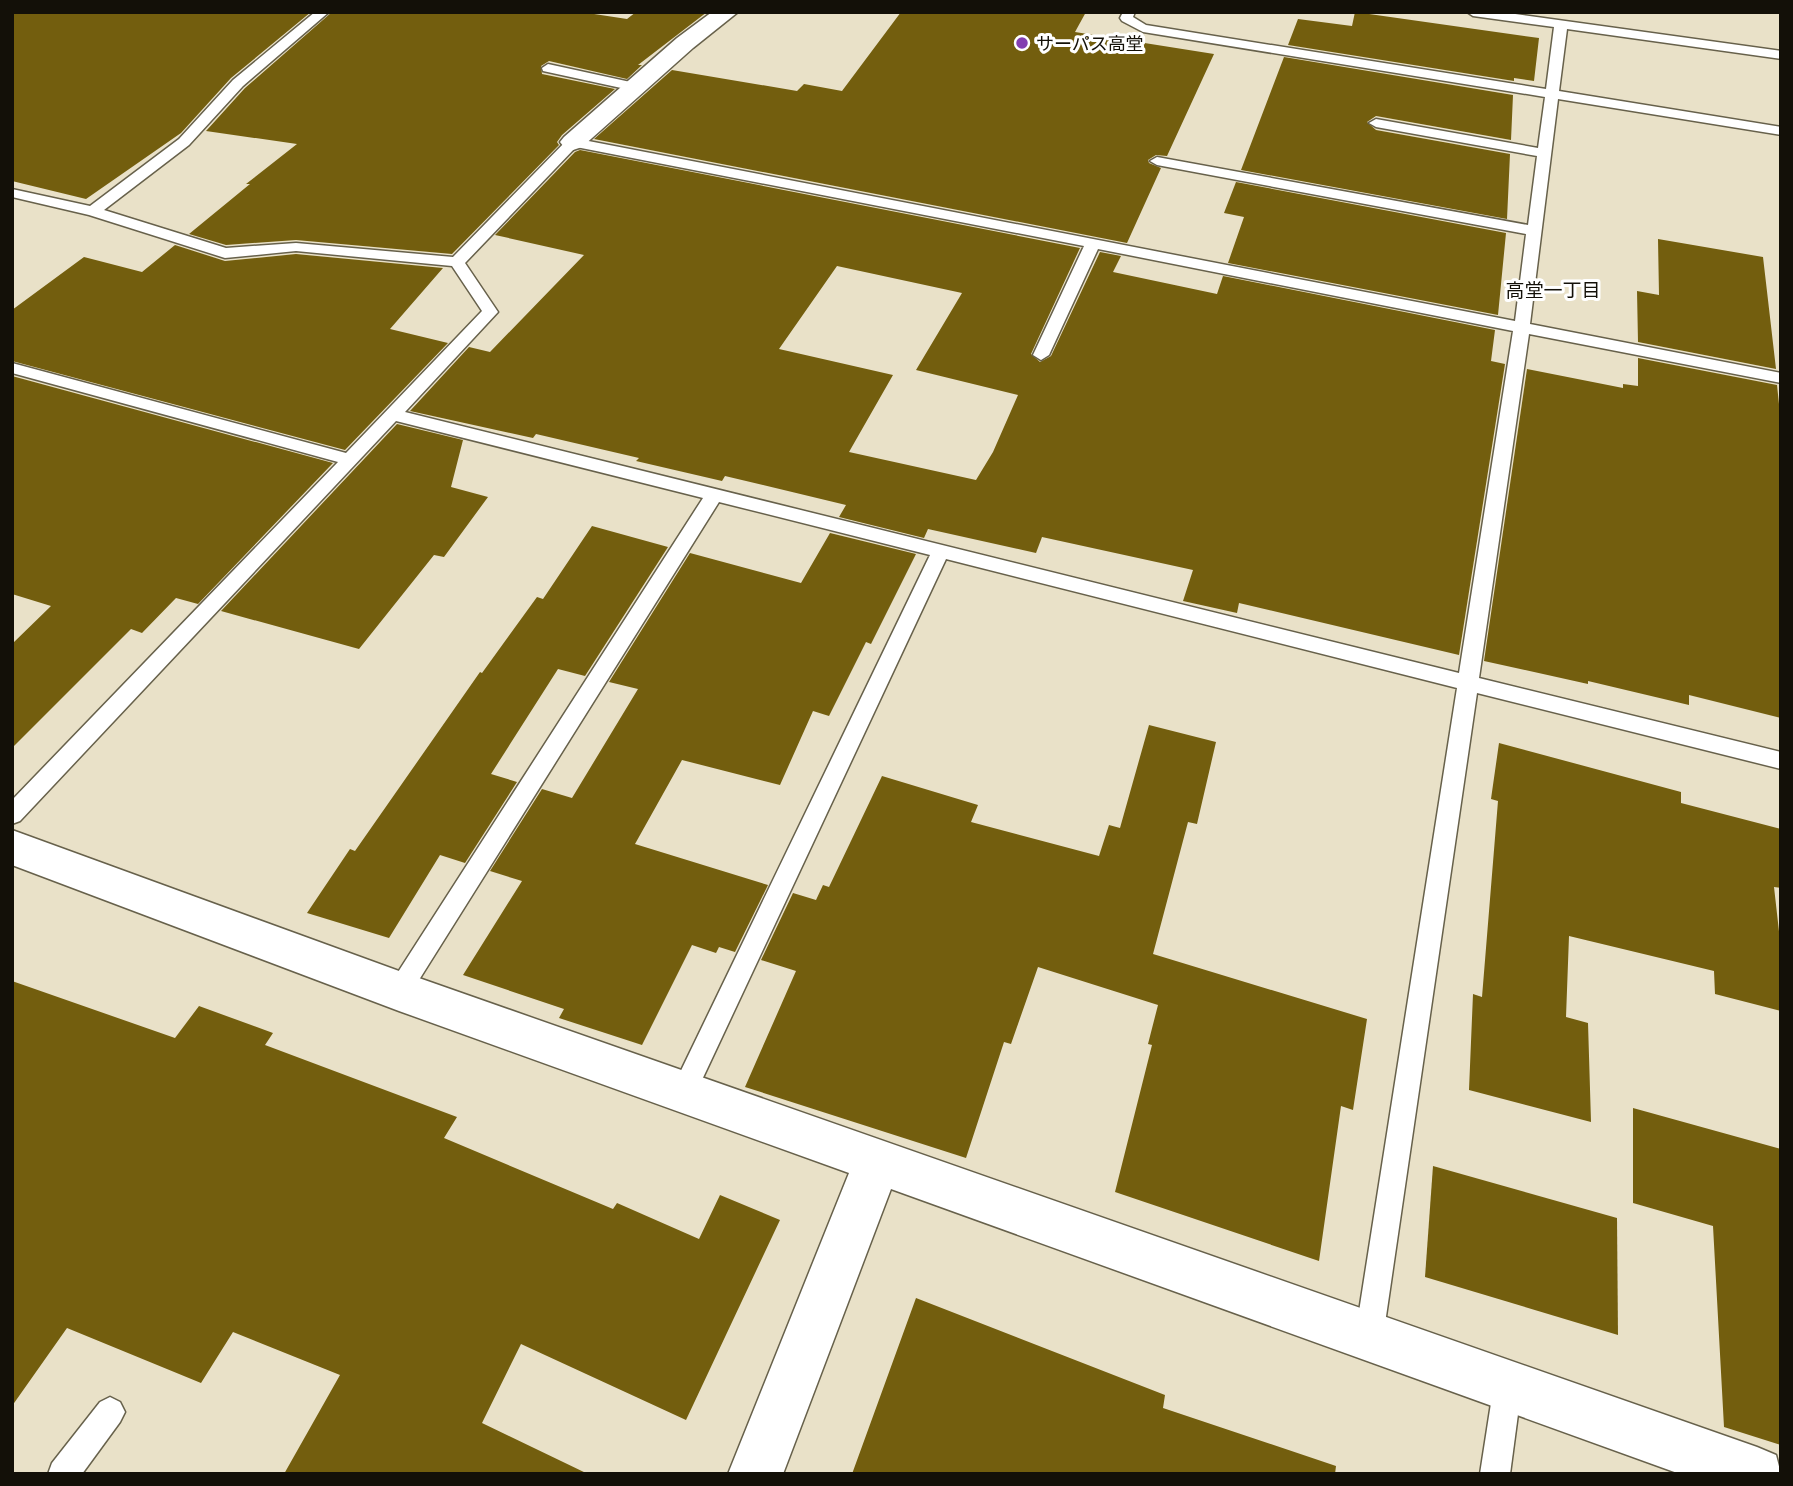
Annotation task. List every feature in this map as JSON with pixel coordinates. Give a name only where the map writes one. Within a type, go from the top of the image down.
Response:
[{"type":"street","points":[[573,142],[685,43],[727,12]]},
{"type":"street","points":[[12,847],[400,991],[1757,1474]]},
{"type":"street","points":[[755,1474],[878,1161]]},
{"type":"lane","points":[[93,211],[184,142],[238,83],[323,12]]},
{"type":"lane","points":[[1129,12],[1126,19],[1143,28],[1781,131]]},
{"type":"lane","points":[[1473,12],[1781,55]]},
{"type":"lane","points":[[1368,1337],[1522,326],[1561,24]]},
{"type":"lane","points":[[548,68],[635,87]]},
{"type":"lane","points":[[1376,124],[1543,153]]},
{"type":"lane","points":[[457,262],[573,142],[1781,378]]},
{"type":"lane","points":[[1157,161],[1534,231]]},
{"type":"lane","points":[[12,193],[93,211],[225,253],[296,247],[457,262]]},
{"type":"lane","points":[[1041,355],[1093,243]]},
{"type":"lane","points":[[12,815],[490,312],[457,262]]},
{"type":"lane","points":[[12,368],[349,459]]},
{"type":"lane","points":[[391,414],[1781,761]]},
{"type":"lane","points":[[400,991],[714,495]]},
{"type":"lane","points":[[684,1091],[941,551]]},
{"type":"lane","points":[[1496,1474],[1508,1384]]},
{"type":"lane","points":[[63,1474],[110,1412]]},
{"type":"building","points":[[12,12],[311,12],[231,78],[181,133],[86,199],[12,181]]},
{"type":"building","points":[[332,12],[581,12],[627,19],[636,12],[707,12],[638,65],[642,65],[627,79],[549,61],[541,66],[542,74],[615,89],[562,135],[557,142],[559,145],[452,254],[296,240],[226,245],[189,234],[297,144],[206,131],[245,88]]},
{"type":"building","points":[[901,12],[1086,12],[1075,32],[1214,54],[1167,156],[1156,155],[1148,160],[1161,168],[1127,243],[594,139],[672,70],[797,91],[804,84],[842,91]]},
{"type":"building","points":[[1355,12],[1539,38],[1534,81],[1514,78],[1514,81],[1288,45],[1298,19],[1352,26]]},
{"type":"building","points":[[1284,57],[1513,95],[1511,140],[1376,116],[1367,122],[1376,130],[1510,154],[1507,219],[1241,170]]},
{"type":"building","points":[[580,150],[1080,248],[1031,354],[1040,362],[1051,356],[1100,252],[1121,256],[1113,272],[1217,294],[1223,276],[1495,330],[1491,361],[1505,364],[1459,655],[1239,603],[1237,613],[1183,601],[1193,570],[1042,537],[1036,553],[928,529],[924,538],[839,517],[846,505],[725,476],[722,481],[536,434],[533,438],[410,411],[469,347],[490,352],[584,255],[495,235],[575,152]],"holes":[[[837,266],[962,293],[916,370],[1018,395],[993,452],[976,480],[849,452],[893,375],[779,349]]]},
{"type":"building","points":[[1236,182],[1506,233],[1498,315],[1228,263],[1244,217],[1224,213]]},
{"type":"building","points":[[1658,239],[1763,257],[1776,369],[1638,342],[1637,291],[1659,295]]},
{"type":"building","points":[[175,245],[225,261],[296,254],[443,268],[390,329],[448,343],[345,450],[12,361],[12,310],[84,257],[142,272]]},
{"type":"building","points":[[1638,358],[1777,385],[1781,423],[1781,718],[1689,695],[1689,705],[1588,681],[1588,684],[1484,661],[1527,369],[1623,388],[1623,384],[1638,386]]},
{"type":"building","points":[[12,376],[333,463],[198,604],[176,598],[142,633],[131,629],[12,748],[12,644],[51,606],[12,594]]},
{"type":"building","points":[[397,424],[463,440],[451,487],[488,497],[444,557],[434,555],[359,649],[221,611]]},
{"type":"building","points":[[592,526],[668,547],[585,676],[558,669],[491,774],[517,782],[465,863],[440,855],[389,938],[307,913],[350,849],[355,851],[480,672],[482,673],[537,597],[543,599]]},
{"type":"building","points":[[830,533],[916,554],[871,644],[866,642],[829,716],[813,711],[780,785],[682,760],[635,844],[768,885],[735,952],[719,947],[716,953],[692,945],[642,1045],[559,1018],[564,1009],[463,975],[522,881],[490,871],[542,789],[572,798],[638,689],[609,682],[690,553],[801,583]]},
{"type":"building","points":[[1149,725],[1216,742],[1197,824],[1188,822],[1153,954],[1367,1019],[1353,1110],[1341,1106],[1319,1261],[1115,1192],[1152,1045],[1148,1044],[1158,1005],[1038,967],[1011,1044],[1004,1042],[966,1158],[745,1087],[796,971],[761,960],[793,893],[816,900],[823,885],[829,887],[882,776],[978,805],[971,822],[1099,856],[1109,825],[1120,828]]},
{"type":"building","points":[[1499,743],[1681,792],[1681,803],[1781,829],[1781,888],[1774,887],[1781,949],[1781,1011],[1715,994],[1714,971],[1569,936],[1566,1017],[1588,1023],[1591,1122],[1469,1090],[1473,994],[1482,997],[1498,801],[1491,799]]},
{"type":"building","points":[[12,981],[175,1038],[199,1006],[273,1033],[265,1045],[457,1117],[444,1138],[613,1209],[617,1203],[699,1239],[720,1195],[780,1220],[686,1420],[521,1344],[482,1423],[588,1474],[284,1474],[340,1375],[233,1332],[201,1383],[67,1328],[12,1406]]},
{"type":"building","points":[[1633,1108],[1781,1149],[1781,1445],[1724,1427],[1713,1226],[1633,1203]]},
{"type":"building","points":[[1433,1166],[1617,1218],[1618,1335],[1425,1277]]},
{"type":"building","points":[[916,1298],[1165,1395],[1163,1408],[1336,1466],[1335,1474],[852,1474]]},
{"type":"place","name":"サーパス高堂","points":[[1022,43]]},
{"type":"district","name":"高堂一丁目","points":[[1553,290]]}]
